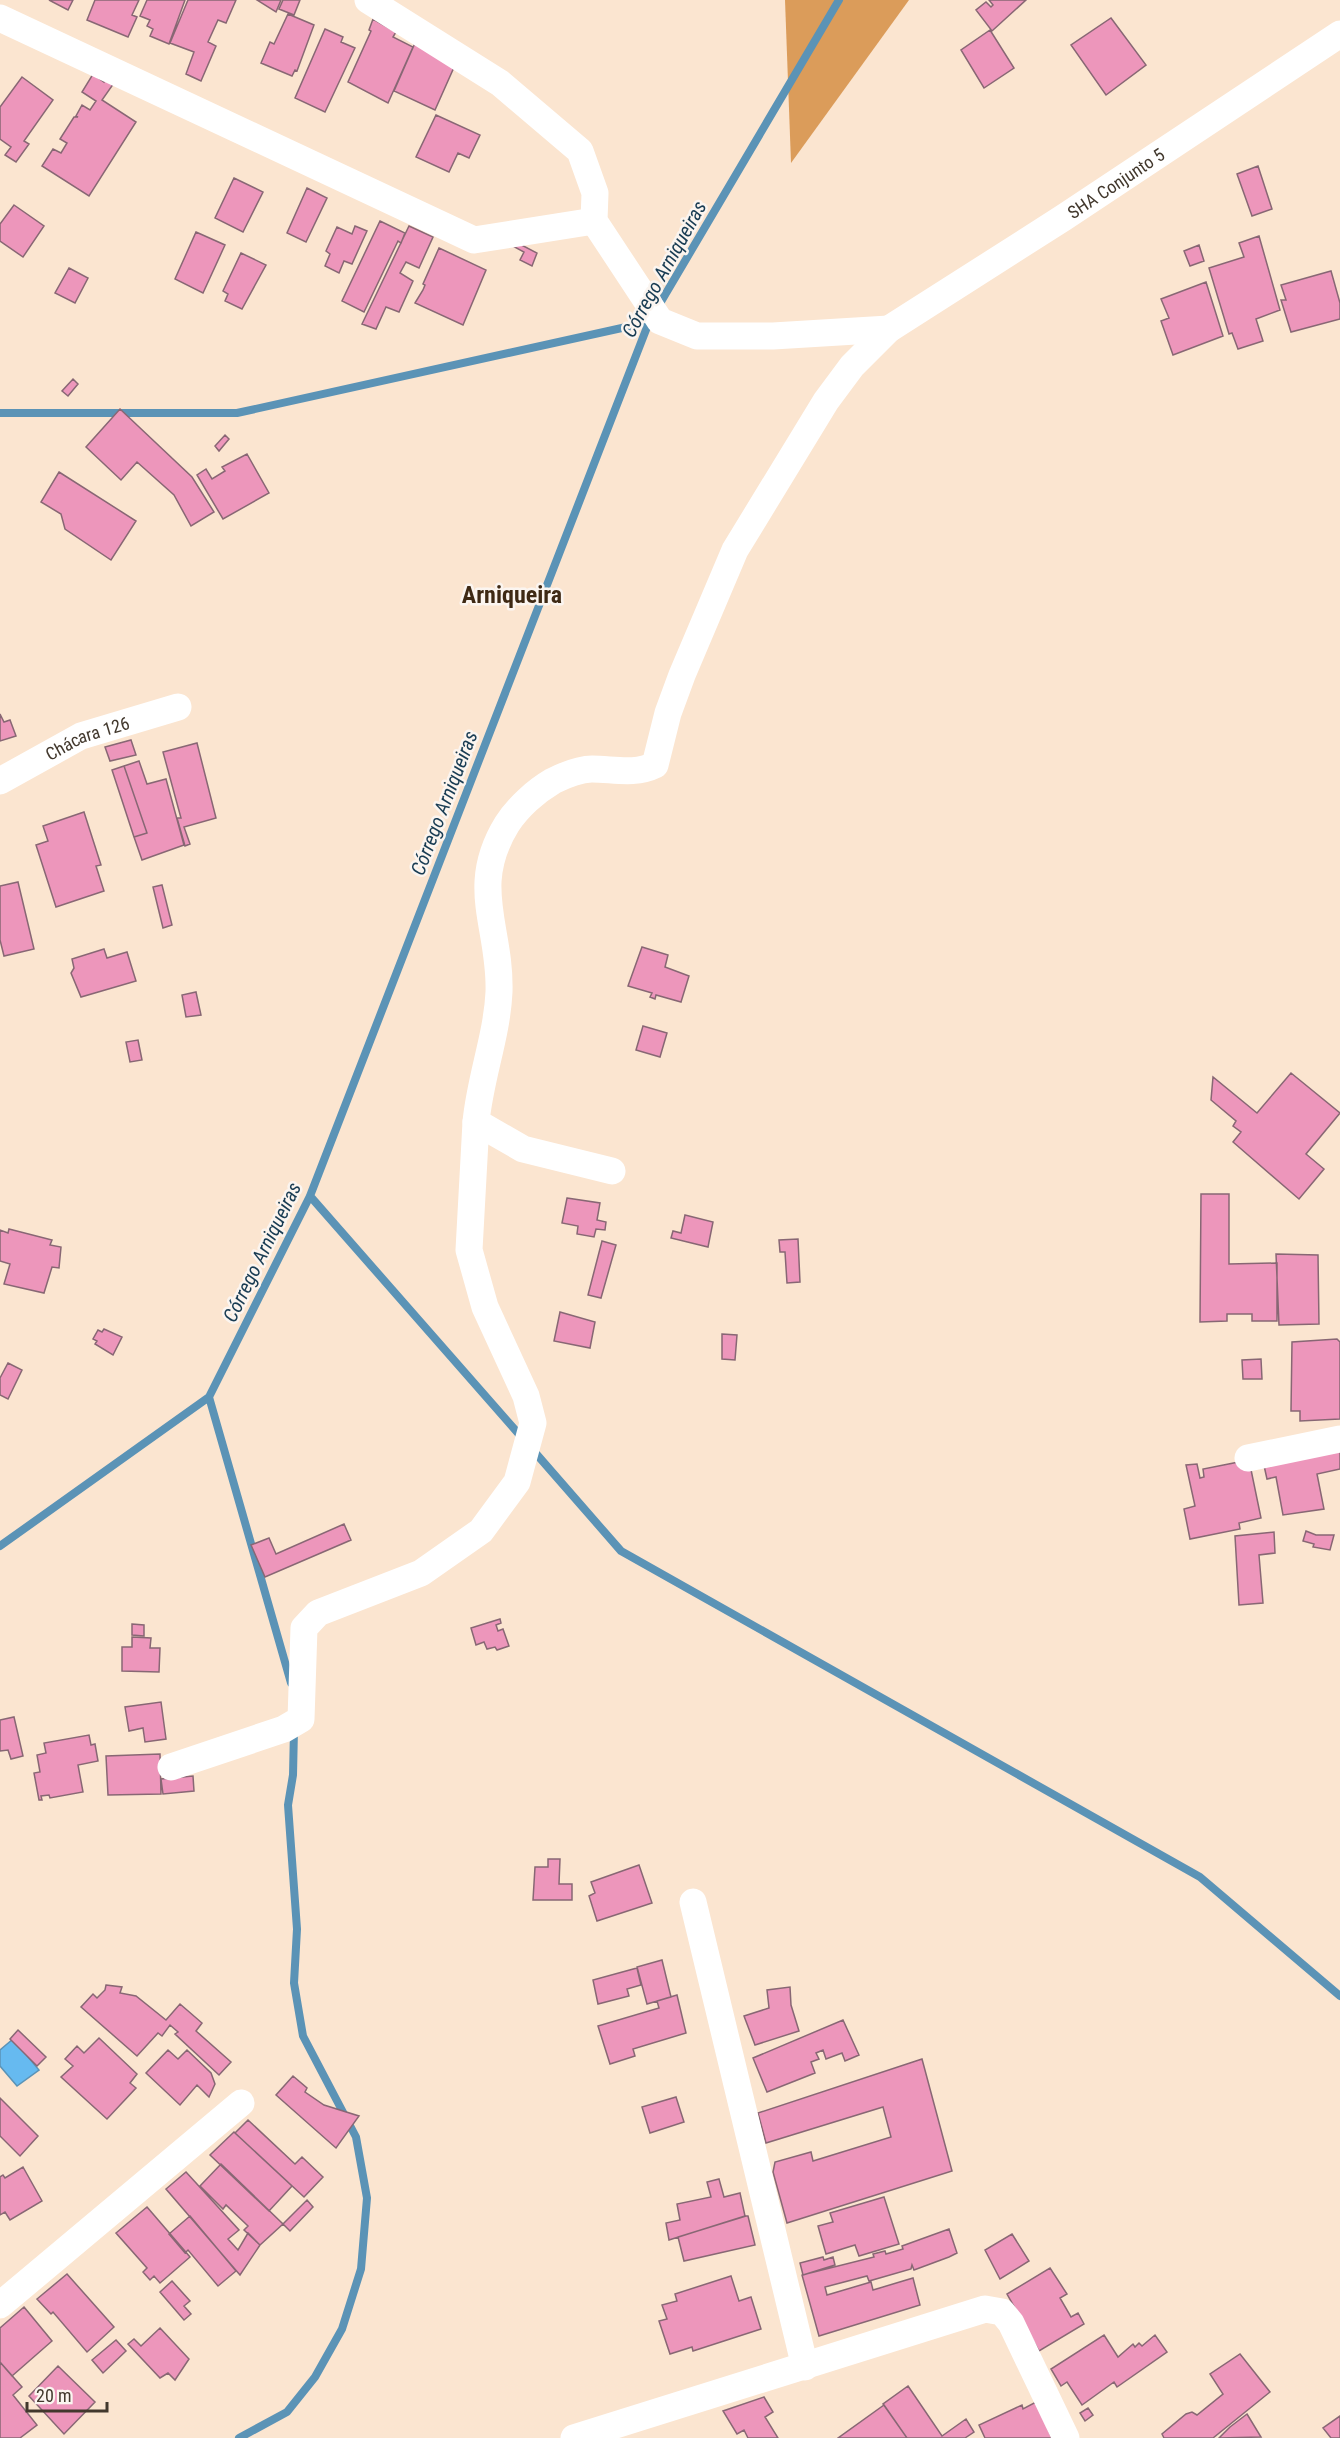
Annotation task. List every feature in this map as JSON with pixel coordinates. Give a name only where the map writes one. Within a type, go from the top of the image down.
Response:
[{"type":"street","points":[[368,0],[500,83],[575,146],[584,156],[595,193],[594,221],[624,270],[660,321],[697,336],[773,336],[889,329]]},
{"type":"street","points":[[0,18],[474,240],[594,221]]},
{"type":"street","name":"SHA Conjunto 5","points":[[476,1122],[499,991],[487,877],[494,845],[510,819],[525,802],[552,782],[574,772],[590,769],[632,771],[655,765],[668,713],[682,675],[735,550],[826,401],[852,366],[889,329],[1064,218],[1340,34]]},
{"type":"street","name":"Chácara 126","points":[[0,781],[81,736],[178,707]]},
{"type":"street","points":[[171,1767],[284,1729],[301,1719],[304,1628],[318,1613],[422,1573],[481,1531],[517,1482],[533,1424],[526,1396],[485,1307],[469,1250],[476,1122],[523,1149],[612,1172]]},
{"type":"street","points":[[1248,1458],[1340,1439]]},
{"type":"street","points":[[693,1902],[805,2367]]},
{"type":"street","points":[[0,2305],[241,2103]]},
{"type":"street","points":[[574,2438],[805,2367],[956,2317],[995,2309],[1002,2312],[1011,2323],[1066,2438]]},
{"type":"shaded area","points":[[785,0],[909,0],[791,163]]},
{"type":"water","points":[[13,2039],[39,2070],[17,2086],[0,2066],[0,2050]]},
{"type":"building","points":[[49,0],[73,0],[68,10]]},
{"type":"building","points":[[95,0],[139,0],[132,15],[137,17],[128,37],[87,20]]},
{"type":"building","points":[[147,0],[185,0],[169,44],[150,36],[153,29],[147,26],[150,20],[140,16]]},
{"type":"building","points":[[188,0],[236,0],[226,23],[218,20],[208,42],[216,46],[201,81],[186,74],[194,52],[170,43]]},
{"type":"building","points":[[257,0],[281,0],[276,12]]},
{"type":"building","points":[[283,0],[300,0],[294,15],[279,9]]},
{"type":"building","points":[[989,0],[1026,0],[992,31],[976,10],[986,2],[991,7],[993,5]]},
{"type":"building","points":[[288,14],[314,25],[297,71],[295,70],[292,76],[261,63],[270,42],[274,44]]},
{"type":"building","points":[[1111,18],[1146,65],[1106,95],[1071,45]]},
{"type":"building","points":[[373,19],[396,32],[393,37],[413,47],[388,103],[348,82],[371,31],[369,30]]},
{"type":"building","points":[[325,29],[343,37],[341,42],[355,48],[325,112],[295,98]]},
{"type":"building","points":[[990,30],[1014,68],[984,88],[961,50]]},
{"type":"building","points":[[415,43],[455,65],[435,110],[394,91]]},
{"type":"building","points":[[93,74],[104,82],[106,78],[114,83],[102,100],[136,122],[89,196],[42,166],[53,149],[61,153],[67,143],[60,139],[74,117],[78,117],[76,116],[82,105],[90,110],[96,101],[82,92]]},
{"type":"building","points":[[22,77],[53,100],[24,141],[29,144],[16,162],[5,155],[11,147],[0,139],[0,107]]},
{"type":"building","points":[[436,115],[480,135],[469,158],[458,153],[449,172],[416,157]]},
{"type":"building","points":[[1258,166],[1272,209],[1252,216],[1237,174]]},
{"type":"building","points":[[234,178],[263,192],[243,232],[215,218]]},
{"type":"building","points":[[307,188],[327,198],[306,242],[287,233]]},
{"type":"building","points":[[14,205],[44,226],[23,257],[0,241],[0,224]]},
{"type":"building","points":[[380,221],[405,233],[401,243],[398,241],[364,312],[342,301]]},
{"type":"building","points":[[355,226],[367,231],[352,264],[344,261],[339,273],[325,266],[330,254],[326,251],[337,227],[352,234]]},
{"type":"building","points":[[409,226],[433,237],[419,268],[406,262],[400,273],[413,281],[399,312],[386,307],[376,329],[362,324]]},
{"type":"building","points":[[196,232],[225,245],[203,293],[175,279]]},
{"type":"building","points":[[1259,236],[1280,310],[1256,319],[1263,341],[1238,349],[1232,333],[1229,334],[1209,268],[1244,257],[1239,243]]},
{"type":"building","points":[[512,240],[537,253],[532,266],[520,260],[524,252],[509,244]]},
{"type":"building","points":[[1199,245],[1204,261],[1190,266],[1184,251]]},
{"type":"building","points":[[439,248],[486,270],[463,325],[415,303],[423,290],[425,285],[423,284]]},
{"type":"building","points":[[241,253],[266,265],[242,309],[225,301],[228,294],[223,291]]},
{"type":"building","points":[[69,268],[88,278],[75,303],[55,293]]},
{"type":"building","points":[[1331,271],[1340,303],[1340,319],[1291,332],[1281,300],[1286,300],[1281,285]]},
{"type":"building","points":[[1206,282],[1223,336],[1173,355],[1161,321],[1169,318],[1161,299]]},
{"type":"building","points":[[73,379],[78,384],[68,396],[62,391]]},
{"type":"building","points":[[120,409],[192,477],[214,512],[191,526],[174,495],[137,462],[121,480],[86,447]]},
{"type":"building","points":[[225,435],[229,439],[219,451],[215,446]]},
{"type":"building","points":[[247,454],[269,493],[223,519],[197,475],[206,469],[212,479],[225,471],[222,467]]},
{"type":"building","points":[[59,472],[136,521],[111,560],[65,529],[61,514],[41,502]]},
{"type":"building","points":[[0,714],[4,722],[10,720],[16,736],[0,741]]},
{"type":"building","points":[[131,740],[136,755],[110,761],[105,747]]},
{"type":"building","points":[[197,743],[216,818],[184,827],[190,844],[185,846],[177,818],[181,818],[163,752]]},
{"type":"building","points":[[139,761],[147,784],[166,779],[184,845],[142,860],[134,837],[147,833],[124,766]]},
{"type":"building","points":[[124,766],[147,833],[134,837],[112,770]]},
{"type":"building","points":[[84,812],[101,865],[96,866],[104,891],[56,907],[36,845],[48,841],[43,826]]},
{"type":"building","points":[[18,882],[34,949],[4,956],[0,940],[0,886]]},
{"type":"building","points":[[162,885],[172,925],[163,928],[153,887]]},
{"type":"building","points":[[642,947],[668,955],[665,967],[689,976],[681,1002],[656,995],[655,999],[650,997],[652,993],[628,986]]},
{"type":"building","points":[[104,949],[107,958],[127,952],[136,981],[81,997],[71,973],[74,968],[72,959]]},
{"type":"building","points":[[196,992],[201,1015],[186,1017],[182,995]]},
{"type":"building","points":[[643,1026],[667,1033],[660,1057],[636,1050]]},
{"type":"building","points":[[138,1040],[142,1060],[130,1062],[126,1042]]},
{"type":"building","points":[[1291,1073],[1340,1113],[1306,1154],[1324,1169],[1299,1199],[1233,1142],[1241,1132],[1233,1126],[1236,1121],[1211,1100],[1213,1077],[1257,1113]]},
{"type":"building","points":[[1201,1194],[1229,1194],[1229,1264],[1277,1263],[1277,1321],[1252,1321],[1252,1314],[1227,1314],[1227,1321],[1200,1322]]},
{"type":"building","points":[[567,1198],[600,1203],[597,1220],[606,1222],[605,1230],[596,1229],[594,1237],[577,1234],[578,1226],[562,1223]]},
{"type":"building","points":[[685,1215],[713,1222],[708,1247],[671,1238],[673,1231],[681,1233]]},
{"type":"building","points":[[9,1229],[52,1240],[50,1245],[61,1247],[59,1268],[52,1267],[44,1293],[4,1284],[10,1264],[0,1261],[0,1230],[8,1233]]},
{"type":"building","points":[[798,1239],[800,1282],[787,1283],[785,1252],[780,1252],[779,1240]]},
{"type":"building","points":[[602,1241],[616,1245],[601,1298],[588,1295]]},
{"type":"building","points":[[1276,1254],[1318,1255],[1319,1324],[1279,1325]]},
{"type":"building","points":[[560,1312],[595,1322],[590,1348],[554,1341]]},
{"type":"building","points":[[104,1329],[122,1337],[113,1355],[95,1344],[97,1341],[93,1339],[98,1330],[102,1332]]},
{"type":"building","points":[[722,1334],[737,1335],[735,1360],[722,1359]]},
{"type":"building","points":[[1337,1339],[1340,1342],[1340,1419],[1300,1421],[1300,1411],[1291,1411],[1292,1342]]},
{"type":"building","points":[[1261,1359],[1262,1379],[1243,1379],[1242,1360]]},
{"type":"building","points":[[8,1363],[22,1370],[8,1399],[0,1395],[0,1378]]},
{"type":"building","points":[[1340,1449],[1340,1469],[1317,1474],[1324,1509],[1283,1515],[1276,1477],[1267,1479],[1263,1461]]},
{"type":"building","points":[[1249,1460],[1261,1518],[1239,1523],[1240,1529],[1190,1539],[1184,1509],[1195,1506],[1186,1465],[1197,1464],[1200,1478],[1204,1477],[1203,1469]]},
{"type":"building","points":[[344,1524],[351,1540],[265,1577],[251,1545],[269,1538],[276,1554]]},
{"type":"building","points":[[1306,1531],[1316,1535],[1334,1535],[1330,1550],[1313,1547],[1314,1544],[1303,1541]]},
{"type":"building","points":[[1274,1532],[1275,1553],[1259,1555],[1263,1603],[1239,1605],[1235,1536]]},
{"type":"building","points":[[500,1619],[501,1623],[496,1625],[498,1631],[503,1629],[509,1646],[497,1650],[495,1647],[487,1649],[484,1642],[476,1645],[471,1628]]},
{"type":"building","points":[[132,1624],[144,1625],[144,1636],[132,1635]]},
{"type":"building","points":[[132,1637],[151,1638],[150,1648],[160,1648],[159,1672],[122,1671],[122,1647],[132,1647]]},
{"type":"building","points":[[161,1702],[166,1739],[145,1742],[143,1728],[129,1731],[125,1707]]},
{"type":"building","points":[[14,1717],[23,1756],[11,1759],[8,1750],[0,1751],[0,1720]]},
{"type":"building","points":[[89,1735],[91,1745],[95,1744],[98,1761],[78,1765],[83,1792],[50,1798],[49,1795],[41,1796],[42,1800],[39,1800],[34,1773],[40,1772],[37,1755],[46,1753],[44,1743]]},
{"type":"building","points":[[160,1754],[161,1794],[108,1795],[106,1756]]},
{"type":"building","points":[[193,1776],[194,1791],[163,1794],[161,1779]]},
{"type":"building","points":[[548,1859],[560,1859],[559,1884],[572,1884],[572,1900],[533,1900],[535,1867],[548,1867]]},
{"type":"building","points":[[639,1865],[652,1903],[597,1921],[589,1896],[595,1893],[591,1882]]},
{"type":"building","points":[[662,1960],[671,1997],[647,2004],[637,1967]]},
{"type":"building","points":[[637,1968],[641,1985],[627,1989],[629,1996],[598,2004],[593,1980]]},
{"type":"building","points":[[106,1985],[122,1987],[120,1993],[136,1996],[166,2020],[180,2004],[202,2023],[196,2031],[231,2062],[219,2075],[175,2034],[178,2032],[170,2025],[162,2036],[158,2033],[137,2056],[81,2007],[93,1994],[97,1998],[105,1990]]},
{"type":"building","points":[[790,1987],[791,2005],[799,2031],[755,2045],[744,2016],[769,2008],[767,1990]]},
{"type":"building","points":[[677,1995],[686,2033],[633,2049],[635,2056],[610,2064],[598,2026],[659,2008],[657,2001]]},
{"type":"building","points":[[843,2020],[859,2055],[845,2061],[842,2053],[826,2059],[823,2050],[816,2053],[819,2059],[811,2062],[815,2073],[767,2092],[753,2058]]},
{"type":"building","points":[[18,2030],[46,2057],[37,2066],[10,2039]]},
{"type":"building","points":[[99,2038],[137,2074],[130,2083],[136,2088],[107,2119],[61,2077],[73,2066],[65,2059],[77,2046],[84,2053]]},
{"type":"building","points":[[168,2050],[178,2059],[187,2050],[211,2073],[215,2084],[209,2097],[197,2085],[180,2105],[146,2073]]},
{"type":"building","points":[[922,2059],[952,2171],[787,2223],[773,2172],[775,2162],[811,2152],[813,2161],[891,2137],[883,2107],[766,2143],[758,2113]]},
{"type":"building","points":[[293,2076],[307,2088],[305,2092],[324,2105],[359,2116],[336,2148],[276,2095]]},
{"type":"building","points":[[676,2097],[684,2122],[650,2133],[642,2107]]},
{"type":"building","points":[[0,2098],[38,2136],[20,2156],[0,2136]]},
{"type":"building","points":[[248,2120],[295,2164],[302,2157],[323,2177],[304,2197],[235,2133]]},
{"type":"building","points":[[234,2132],[292,2186],[269,2211],[210,2155]]},
{"type":"building","points":[[221,2164],[283,2224],[260,2245],[244,2230],[248,2226],[226,2205],[223,2209],[200,2186]]},
{"type":"building","points":[[23,2167],[42,2201],[10,2220],[5,2212],[0,2215],[0,2177],[3,2175],[5,2178]]},
{"type":"building","points":[[186,2172],[239,2230],[228,2239],[238,2250],[248,2233],[260,2245],[240,2275],[166,2189]]},
{"type":"building","points":[[719,2179],[724,2197],[740,2193],[745,2216],[669,2240],[666,2223],[680,2220],[677,2204],[711,2197],[707,2182]]},
{"type":"building","points":[[884,2197],[899,2244],[859,2256],[855,2245],[826,2254],[818,2226],[833,2222],[830,2213]]},
{"type":"building","points":[[307,2200],[313,2207],[290,2231],[283,2224]]},
{"type":"building","points":[[147,2207],[190,2257],[160,2283],[154,2276],[150,2280],[143,2272],[147,2268],[116,2233]]},
{"type":"building","points":[[190,2216],[236,2271],[218,2286],[188,2250],[185,2253],[169,2234]]},
{"type":"building","points":[[748,2216],[755,2245],[684,2261],[678,2237]]},
{"type":"building","points":[[949,2229],[957,2253],[949,2257],[914,2270],[912,2265],[911,2269],[869,2281],[867,2276],[825,2287],[827,2295],[871,2282],[873,2290],[913,2278],[920,2305],[819,2336],[802,2275],[874,2257],[873,2254],[885,2251],[886,2254],[903,2249],[902,2246]]},
{"type":"building","points":[[1012,2234],[1029,2261],[1000,2279],[985,2250]]},
{"type":"building","points":[[823,2257],[824,2260],[833,2257],[835,2265],[803,2275],[800,2263]]},
{"type":"building","points":[[1050,2268],[1067,2294],[1060,2298],[1071,2317],[1078,2313],[1084,2324],[1039,2351],[1007,2294]]},
{"type":"building","points":[[67,2274],[114,2327],[87,2352],[53,2312],[51,2314],[37,2299]]},
{"type":"building","points":[[731,2276],[739,2301],[751,2297],[761,2329],[693,2351],[692,2347],[670,2354],[659,2321],[667,2319],[662,2305],[677,2301],[675,2294]]},
{"type":"building","points":[[172,2281],[190,2301],[184,2306],[191,2314],[184,2320],[160,2292]]},
{"type":"building","points":[[24,2307],[52,2341],[12,2376],[0,2362],[0,2328]]},
{"type":"building","points":[[160,2328],[189,2359],[175,2380],[168,2373],[160,2378],[128,2344],[134,2339],[141,2346]]},
{"type":"building","points":[[1104,2335],[1118,2357],[1133,2344],[1135,2347],[1139,2343],[1142,2346],[1155,2335],[1167,2352],[1117,2387],[1114,2382],[1082,2405],[1067,2382],[1061,2386],[1051,2369]]},
{"type":"building","points":[[116,2340],[126,2351],[103,2373],[92,2360]]},
{"type":"building","points":[[1240,2354],[1270,2392],[1213,2438],[1164,2438],[1162,2434],[1186,2414],[1192,2412],[1197,2415],[1223,2394],[1210,2374]]},
{"type":"building","points":[[0,2362],[22,2387],[13,2395],[37,2425],[20,2438],[0,2438]]},
{"type":"building","points":[[58,2366],[95,2402],[64,2434],[29,2396]]},
{"type":"building","points":[[908,2386],[942,2436],[966,2419],[974,2432],[965,2438],[907,2438],[883,2404]]},
{"type":"building","points":[[764,2397],[773,2412],[765,2417],[778,2438],[748,2438],[744,2430],[737,2434],[723,2411]]},
{"type":"building","points":[[1036,2402],[1052,2438],[985,2438],[979,2425],[1022,2405],[1023,2409]]},
{"type":"building","points":[[884,2405],[907,2438],[838,2438]]},
{"type":"building","points":[[1088,2408],[1093,2415],[1085,2421],[1080,2413]]},
{"type":"building","points":[[1247,2414],[1261,2437],[1219,2438],[1230,2427]]},
{"type":"building","points":[[1340,2416],[1340,2438],[1331,2438],[1323,2428]]},
{"type":"waterway","name":"Córrego Arniqueiras","points":[[0,1546],[209,1397],[310,1196],[649,322],[839,0]]},
{"type":"waterway","points":[[0,413],[237,413],[649,322]]},
{"type":"waterway","points":[[310,1196],[524,1440]]},
{"type":"waterway","points":[[209,1397],[291,1683]]},
{"type":"waterway","points":[[532,1449],[621,1551],[1200,1877],[1340,1996]]},
{"type":"waterway","points":[[239,2438],[287,2412],[315,2377],[342,2329],[361,2269],[367,2198],[356,2137],[303,2036],[294,1983],[297,1929],[288,1805],[293,1775],[294,1729]]},
{"type":"district","name":"Arniqueira","points":[[512,595]]}]
